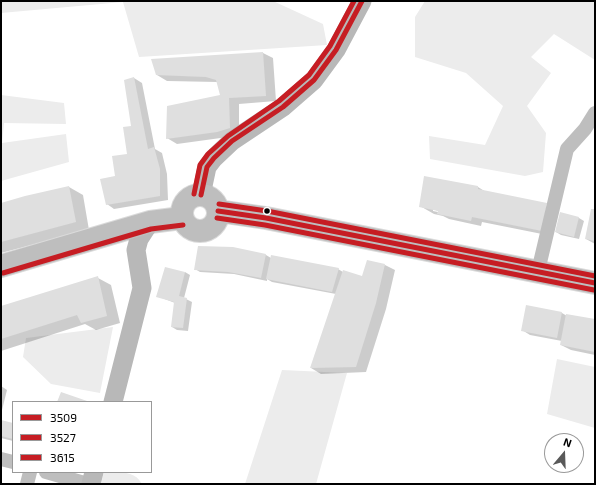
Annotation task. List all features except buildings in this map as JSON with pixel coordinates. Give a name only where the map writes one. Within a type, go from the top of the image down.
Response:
[{"type":"main road","points":[[201,195],[207,167],[214,158],[232,141],[283,107],[314,80],[336,50],[362,1]]},
{"type":"main road","points":[[201,195],[214,201],[218,211],[218,218],[215,224],[210,229],[203,231],[196,231],[190,228],[185,224],[182,218],[183,206],[185,202],[190,198],[201,195]]},
{"type":"main road","points":[[218,211],[266,218],[595,283]]},
{"type":"main road","points":[[1,266],[150,222],[182,218]]},
{"type":"main road","points":[[113,401],[142,288],[136,250],[139,238],[150,222]]},
{"type":"main road","points":[[91,484],[94,473]]},
{"type":"street","points":[[538,272],[567,149],[595,113]]},
{"type":"street","points":[[1,459],[12,462]]},
{"type":"street","points":[[27,484],[30,473]]},
{"type":"street","points":[[50,473],[88,484]]},
{"type":"shaded area","points":[[1,1],[273,1],[323,24],[327,45],[139,57],[123,2],[1,13]]},
{"type":"shaded area","points":[[425,1],[595,1],[595,60],[554,34],[531,57],[551,73],[527,106],[546,133],[543,172],[525,176],[430,159],[429,136],[485,145],[503,106],[466,73],[415,57],[415,17]]},
{"type":"shaded area","points":[[1,95],[64,103],[66,124],[4,123],[2,143],[66,134],[69,162],[1,181]]},
{"type":"shaded area","points":[[113,327],[100,393],[51,384],[23,357],[26,338]]},
{"type":"shaded area","points":[[557,359],[595,367],[595,428],[547,414]]},
{"type":"shaded area","points":[[282,370],[347,373],[316,484],[245,484]]},
{"type":"shaded area","points":[[104,473],[126,473],[135,476],[142,484],[101,484]]},
{"type":"transit line","name":"3615","points":[[194,194],[200,165],[208,154],[228,136],[279,101],[309,75],[330,46],[354,1]]},
{"type":"transit line","name":"3509","points":[[201,195],[207,167],[214,158],[232,141],[283,107],[314,80],[336,50],[362,1]]},
{"type":"transit line","name":"3615","points":[[219,204],[267,211],[595,276]]},
{"type":"transit line","name":"3509","points":[[218,211],[266,218],[595,283]]},
{"type":"transit line","name":"3527","points":[[217,218],[265,225],[594,290]]},
{"type":"transit line","name":"3527","points":[[3,273],[151,229],[183,225]]}]
